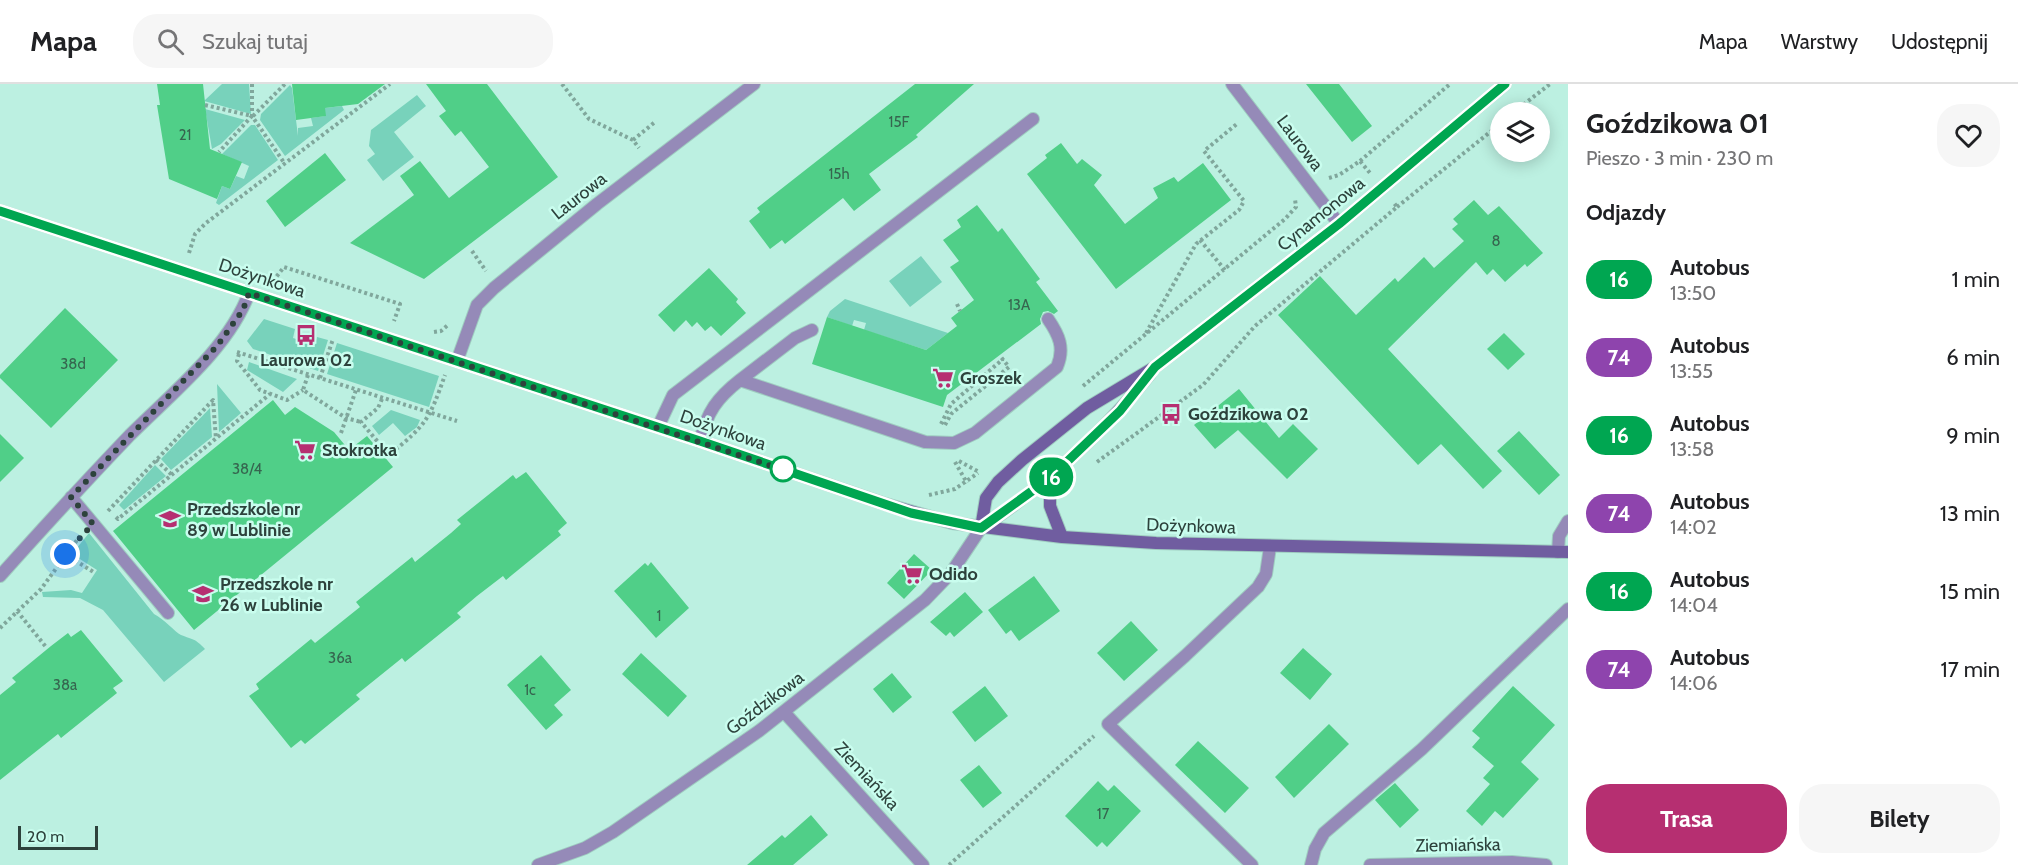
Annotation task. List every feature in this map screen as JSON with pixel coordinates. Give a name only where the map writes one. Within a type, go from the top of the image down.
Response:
[{"type":"street","name":"Laurowa","points":[[457,361],[477,305],[494,288],[597,204],[754,84]]},
{"type":"street","name":"Laurowa","points":[[1232,84],[1339,224]]},
{"type":"street","name":"Cynamonowa","points":[[981,528],[986,498],[998,482],[1087,408],[1155,367],[1339,224],[1505,84]]},
{"type":"street","points":[[658,427],[673,395],[1033,119]]},
{"type":"street","name":"Dożynkowa","points":[[0,211],[658,427],[911,513],[981,528],[1062,537],[1270,547],[1563,552]]},
{"type":"street","points":[[0,576],[71,497],[217,346],[243,310],[249,293]]},
{"type":"street","points":[[740,380],[925,442],[954,443],[975,433],[1057,367],[1062,355],[1060,342],[1048,319]]},
{"type":"street","points":[[700,441],[706,416],[713,404],[795,338],[812,330]]},
{"type":"street","name":"Cynamonowa","points":[[981,528],[1050,478],[1120,411],[1155,367]]},
{"type":"street","points":[[1050,478],[1050,506],[1062,537]]},
{"type":"street","points":[[71,497],[168,613]]},
{"type":"street","points":[[1563,552],[1559,536],[1568,521]]},
{"type":"street","name":"Goździkowa","points":[[538,865],[585,848],[613,832],[784,712],[925,600],[951,573],[981,528]]},
{"type":"street","points":[[1252,865],[1108,724],[1258,587],[1266,574],[1270,547]]},
{"type":"street","points":[[1311,865],[1315,849],[1324,832],[1422,749],[1568,609]]},
{"type":"street","name":"Ziemiańska","points":[[784,712],[923,865]]},
{"type":"street","name":"Ziemiańska","points":[[1370,865],[1512,862],[1546,865]]},
{"type":"path","points":[[252,84],[252,116],[285,164]]},
{"type":"path","points":[[219,152],[285,84]]},
{"type":"path","points":[[200,257],[189,253],[195,234],[390,84]]},
{"type":"path","points":[[562,84],[589,119],[633,140],[643,153]]},
{"type":"path","points":[[1073,393],[1285,219],[1296,207],[1294,195],[1289,186],[1310,168],[1319,177],[1328,178],[1340,175],[1360,161],[1450,84]]},
{"type":"path","points":[[1527,102],[1550,84]]},
{"type":"path","points":[[204,105],[252,116]]},
{"type":"path","points":[[1232,115],[1246,132]]},
{"type":"path","points":[[633,140],[655,122]]},
{"type":"path","points":[[1145,335],[1200,240],[1239,210],[1244,201],[1204,150],[1238,123]]},
{"type":"path","points":[[1089,466],[1203,385],[1255,326],[1490,132]]},
{"type":"path","points":[[1360,161],[1397,207]]},
{"type":"path","points":[[1200,240],[1224,270]]},
{"type":"path","points":[[472,251],[489,274]]},
{"type":"path","points":[[267,280],[272,281],[278,278],[284,267],[400,304],[393,322]]},
{"type":"path","points":[[957,304],[960,311]]},
{"type":"path","points":[[320,378],[333,338]]},
{"type":"path","points":[[217,346],[457,421]]},
{"type":"path","points":[[240,353],[237,362],[260,390],[287,400],[303,390],[308,375]]},
{"type":"path","points":[[1001,357],[1009,367],[951,414],[943,425],[951,404],[1001,357]]},
{"type":"path","points":[[303,390],[346,418],[362,422],[389,454],[420,429],[431,414],[445,374]]},
{"type":"path","points":[[341,433],[356,390]]},
{"type":"path","points":[[82,486],[118,519],[270,394]]},
{"type":"path","points":[[362,422],[378,408],[382,399]]},
{"type":"path","points":[[0,628],[41,589],[65,554],[93,524],[109,511],[213,400],[216,439]]},
{"type":"path","points":[[952,456],[979,472]]},
{"type":"path","points":[[156,460],[172,475]]},
{"type":"path","points":[[920,495],[944,494],[955,489],[987,465]]},
{"type":"path","points":[[65,554],[95,573]]},
{"type":"path","points":[[17,611],[46,647]]},
{"type":"path","points":[[949,865],[1108,724]]},
{"type":"green space","points":[[222,84],[249,84],[251,114],[204,101]]},
{"type":"green space","points":[[290,85],[298,136],[298,128],[313,126],[311,118],[325,116],[325,108],[342,106],[344,110],[285,156],[260,120],[261,114]]},
{"type":"green space","points":[[417,95],[426,106],[394,132],[414,157],[383,181],[367,160],[375,154],[369,146],[371,130]]},
{"type":"green space","points":[[205,109],[245,120],[221,144],[212,149]]},
{"type":"green space","points":[[251,125],[255,125],[278,160],[219,205],[216,203],[222,186],[230,189],[236,176],[244,179],[249,166],[222,154]]},
{"type":"green space","points":[[921,256],[942,282],[910,307],[889,281]]},
{"type":"green space","points":[[845,299],[948,333],[926,350],[864,330],[866,323],[854,320],[852,326],[827,317],[830,311]]},
{"type":"green space","points":[[264,319],[295,329],[293,338],[315,345],[317,337],[328,340],[318,371],[253,349],[247,341]]},
{"type":"green space","points":[[337,343],[439,376],[429,407],[327,374]]},
{"type":"green space","points":[[249,362],[297,379],[283,392],[247,370]]},
{"type":"green space","points":[[217,384],[241,413],[219,432]]},
{"type":"green space","points":[[210,408],[212,437],[171,470],[161,459]]},
{"type":"green space","points":[[391,410],[420,420],[417,427],[405,436],[393,423],[379,435],[372,426]]},
{"type":"green space","points":[[155,465],[166,476],[124,510],[119,505]]},
{"type":"green space","points":[[89,533],[154,614],[181,635],[196,641],[205,649],[164,682],[103,610],[80,598],[43,597],[42,592],[71,590],[82,593],[97,570],[72,554]]},
{"type":"building","points":[[157,84],[203,84],[210,149],[242,162],[230,189],[222,186],[217,199],[169,179],[157,105],[160,105]]},
{"type":"building","points":[[292,84],[385,84],[358,104],[325,108],[326,116],[296,120]]},
{"type":"building","points":[[426,84],[487,84],[558,177],[424,279],[350,243],[414,195],[400,176],[420,161],[449,198],[489,167],[461,131],[455,136],[439,116],[446,111]]},
{"type":"building","points":[[915,84],[974,84],[916,135],[918,137],[869,174],[881,190],[854,211],[843,198],[785,244],[782,240],[770,249],[749,221],[760,212],[757,208]]},
{"type":"building","points":[[1306,84],[1339,84],[1372,126],[1352,142]]},
{"type":"building","points":[[1061,143],[1077,164],[1082,159],[1102,175],[1094,185],[1125,224],[1158,198],[1153,188],[1174,177],[1178,182],[1203,163],[1231,200],[1116,289],[1027,174],[1047,158],[1045,155]]},
{"type":"building","points":[[325,153],[346,180],[285,227],[266,201]]},
{"type":"building","points":[[1474,200],[1488,215],[1499,206],[1543,253],[1527,267],[1525,264],[1505,282],[1493,269],[1487,275],[1476,262],[1388,349],[1502,471],[1483,489],[1441,444],[1418,465],[1278,315],[1320,276],[1356,315],[1395,278],[1398,282],[1424,257],[1434,268],[1464,241],[1452,229],[1458,224],[1453,219]]},
{"type":"building","points":[[977,205],[998,232],[1002,228],[1040,279],[1036,282],[1058,311],[1054,314],[1048,311],[1043,312],[1040,319],[1041,324],[947,395],[943,407],[812,364],[827,317],[926,350],[957,326],[951,318],[974,300],[950,267],[959,261],[943,240],[961,227],[957,220]]},
{"type":"building","points":[[709,268],[738,299],[736,302],[746,313],[721,336],[711,326],[705,331],[697,322],[692,327],[686,320],[674,332],[658,315]]},
{"type":"building","points":[[65,308],[118,360],[51,428],[0,378],[0,375]]},
{"type":"building","points":[[1504,333],[1525,354],[1508,370],[1487,349]]},
{"type":"building","points":[[1239,389],[1279,438],[1293,424],[1318,449],[1287,479],[1238,430],[1215,449],[1194,425]]},
{"type":"building","points":[[273,400],[285,415],[295,407],[334,432],[349,450],[367,436],[393,467],[194,630],[113,531]]},
{"type":"building","points":[[1519,431],[1560,475],[1539,495],[1497,451]]},
{"type":"building","points":[[0,434],[24,458],[0,482]]},
{"type":"building","points":[[526,472],[567,523],[558,531],[561,535],[506,580],[503,576],[477,596],[457,613],[461,617],[405,662],[402,658],[356,695],[360,699],[305,744],[301,740],[291,748],[249,696],[259,689],[256,684],[311,639],[315,643],[360,607],[356,602],[412,557],[415,562],[451,533],[461,524],[457,520],[513,475],[516,479]]},
{"type":"building","name":"Odido","points":[[914,554],[932,570],[904,599],[887,583]]},
{"type":"building","points":[[651,562],[689,608],[656,638],[614,591],[645,563],[648,566]]},
{"type":"building","points":[[1034,576],[1060,611],[1019,641],[1011,630],[1006,634],[988,610]]},
{"type":"building","points":[[965,592],[983,612],[954,637],[950,632],[946,636],[930,622]]},
{"type":"building","points":[[1131,621],[1158,650],[1124,681],[1097,653]]},
{"type":"building","points":[[81,630],[123,681],[113,688],[117,693],[61,738],[58,734],[0,780],[0,695],[16,682],[12,678],[51,646],[68,633],[71,637]]},
{"type":"building","points":[[1303,648],[1332,674],[1310,700],[1280,673]]},
{"type":"building","points":[[641,653],[687,696],[668,717],[622,674]]},
{"type":"building","points":[[541,655],[571,690],[554,705],[563,715],[546,730],[507,685]]},
{"type":"building","points":[[892,673],[912,697],[893,713],[873,689]]},
{"type":"building","points":[[985,686],[1008,716],[975,742],[952,712]]},
{"type":"building","points":[[1513,686],[1555,725],[1521,762],[1539,779],[1503,818],[1495,811],[1482,826],[1466,811],[1490,784],[1483,778],[1494,766],[1472,747],[1480,738],[1472,731]]},
{"type":"building","points":[[1329,724],[1349,744],[1294,798],[1275,777]]},
{"type":"building","points":[[1198,741],[1249,788],[1225,813],[1175,765]]},
{"type":"building","points":[[979,765],[1002,793],[983,808],[960,780]]},
{"type":"building","points":[[1098,781],[1108,791],[1114,785],[1141,811],[1107,847],[1102,842],[1097,847],[1065,816]]},
{"type":"building","points":[[1395,783],[1419,810],[1400,828],[1375,800]]},
{"type":"building","points":[[811,815],[828,835],[793,865],[747,865],[782,835],[785,838]]},
{"type":"bus line","name":"16","points":[[0,211],[700,441],[911,513],[981,528],[1050,478],[1120,411],[1155,367],[1339,224],[1505,84]]},
{"type":"place","name":"Laurowa 02","points":[[306,335]]},
{"type":"place","name":"Groszek","points":[[943,378]]},
{"type":"place","name":"Goździkowa 02","points":[[1171,414]]},
{"type":"place","name":"Stokrotka","points":[[305,450]]},
{"type":"place","name":"Przedszkole nr 89 w Lublinie","points":[[170,519]]},
{"type":"place","name":"Odido","points":[[912,574]]},
{"type":"place","name":"Przedszkole nr 26 w Lublinie","points":[[203,594]]},
{"type":"route","points":[[65,554],[93,524],[71,497],[217,346],[243,310],[249,293],[787,471],[783,469]]}]
